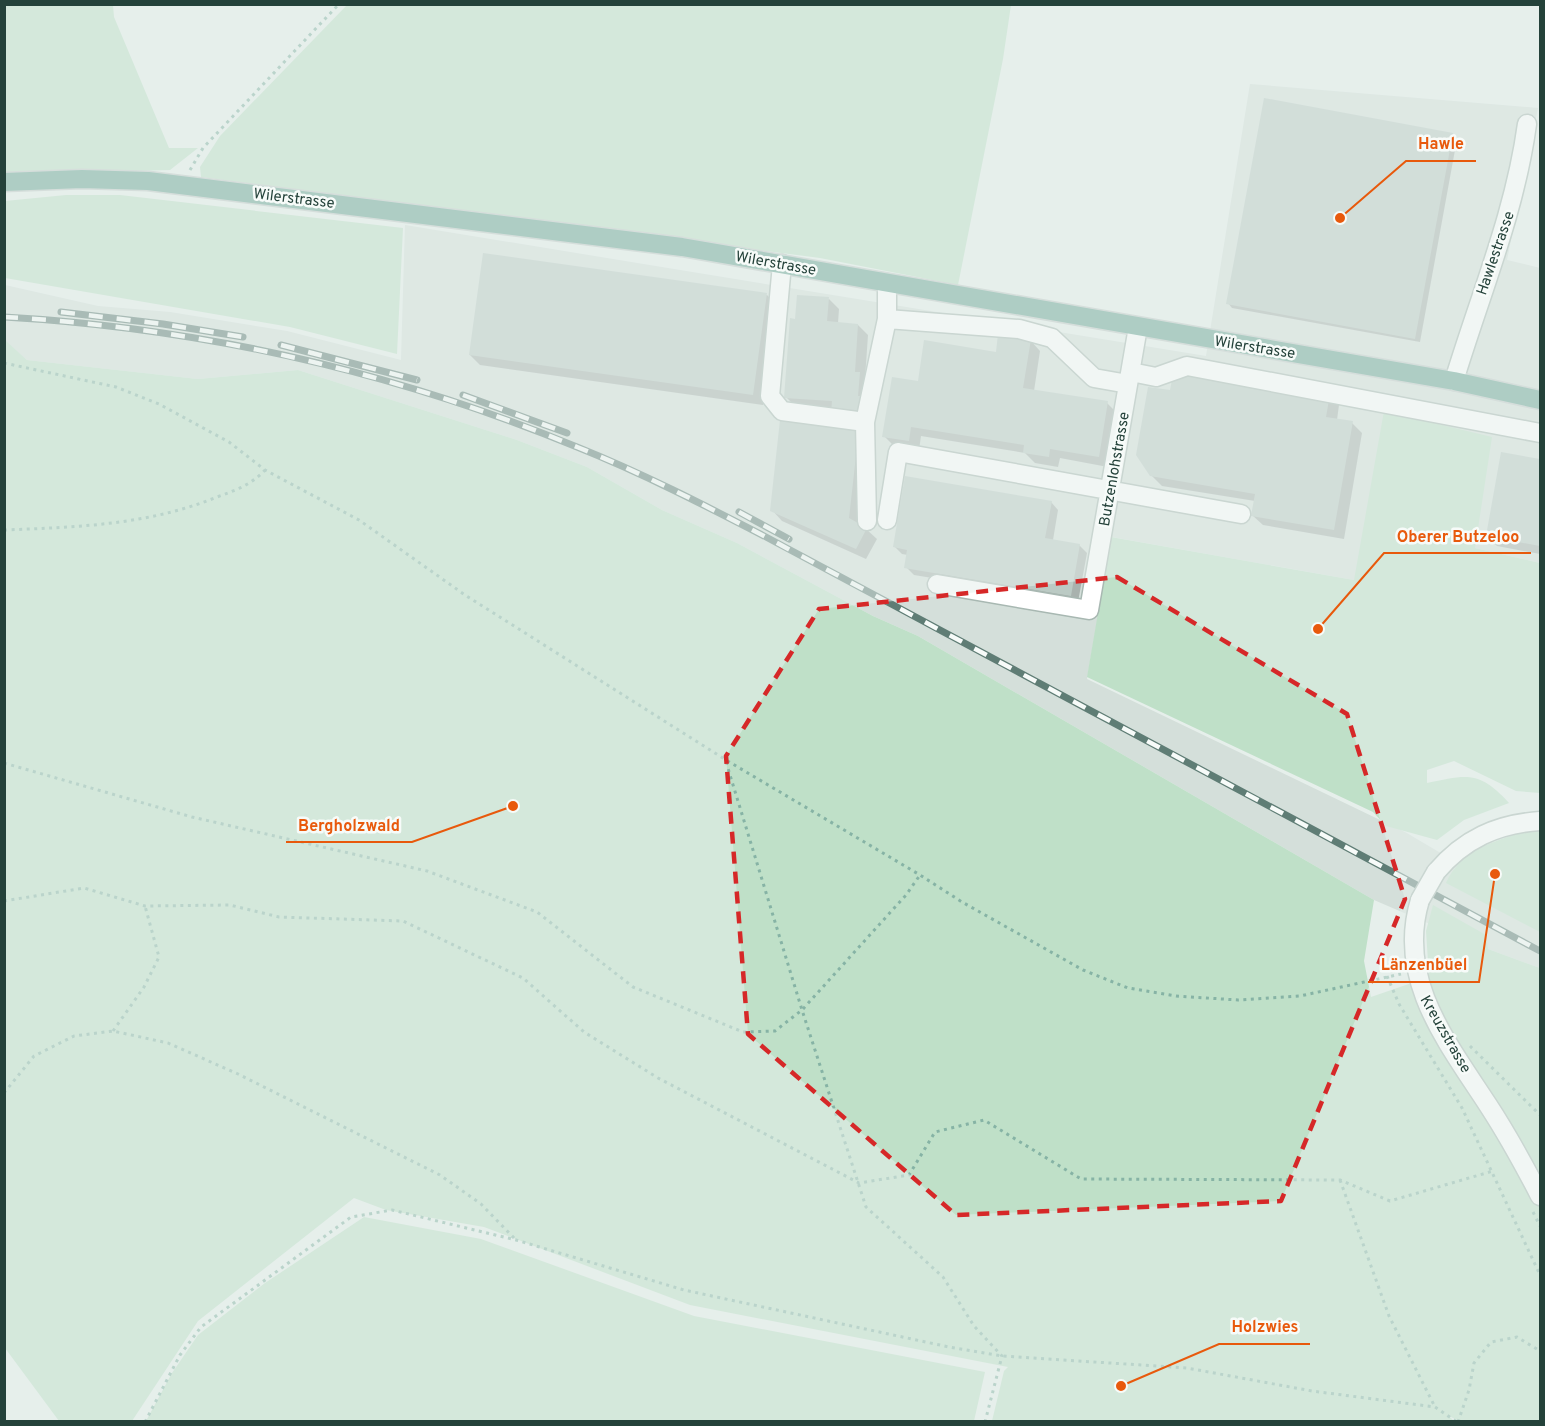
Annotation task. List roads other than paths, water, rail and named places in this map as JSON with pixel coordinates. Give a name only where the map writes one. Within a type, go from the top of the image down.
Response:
[{"type":"main road","name":"Wilerstrasse","points":[[4,182],[82,178],[181,185],[640,241],[1454,381],[1540,400]]},
{"type":"street","name":"Hawlestrasse","points":[[1454,381],[1509,214],[1520,172],[1527,124]]},
{"type":"street","points":[[782,264],[770,396],[782,411],[865,422]]},
{"type":"street","points":[[867,521],[865,422],[887,319],[887,283]]},
{"type":"street","points":[[887,319],[1019,329],[1052,338],[1094,378],[1156,377],[1187,366],[1540,433]]},
{"type":"street","name":"Butzenlohstrasse","points":[[937,584],[1089,610],[1138,327]]},
{"type":"street","points":[[886,520],[898,453],[1241,514]]},
{"type":"street","name":"Kreuzstrasse","points":[[1540,821],[1523,822],[1488,831],[1471,840],[1436,872],[1420,900],[1413,933],[1416,971],[1427,1006],[1504,1130],[1540,1196]]},
{"type":"railway","points":[[61,312],[163,324],[243,337]]},
{"type":"railway","points":[[4,317],[151,331],[296,358],[438,397],[508,420],[577,447],[649,478],[766,537],[1540,951]]},
{"type":"railway","points":[[281,345],[417,380]]},
{"type":"railway","points":[[463,395],[567,433]]},
{"type":"railway","points":[[739,512],[789,539]]},
{"type":"place","name":"Hawle","points":[[1340,218]]},
{"type":"place","name":"Oberer Butzeloo","points":[[1318,629]]},
{"type":"place","name":"Bergholzwald","points":[[513,806]]},
{"type":"place","name":"Länzenbüel","points":[[1495,874]]},
{"type":"place","name":"Holzwies","points":[[1121,1386]]}]
